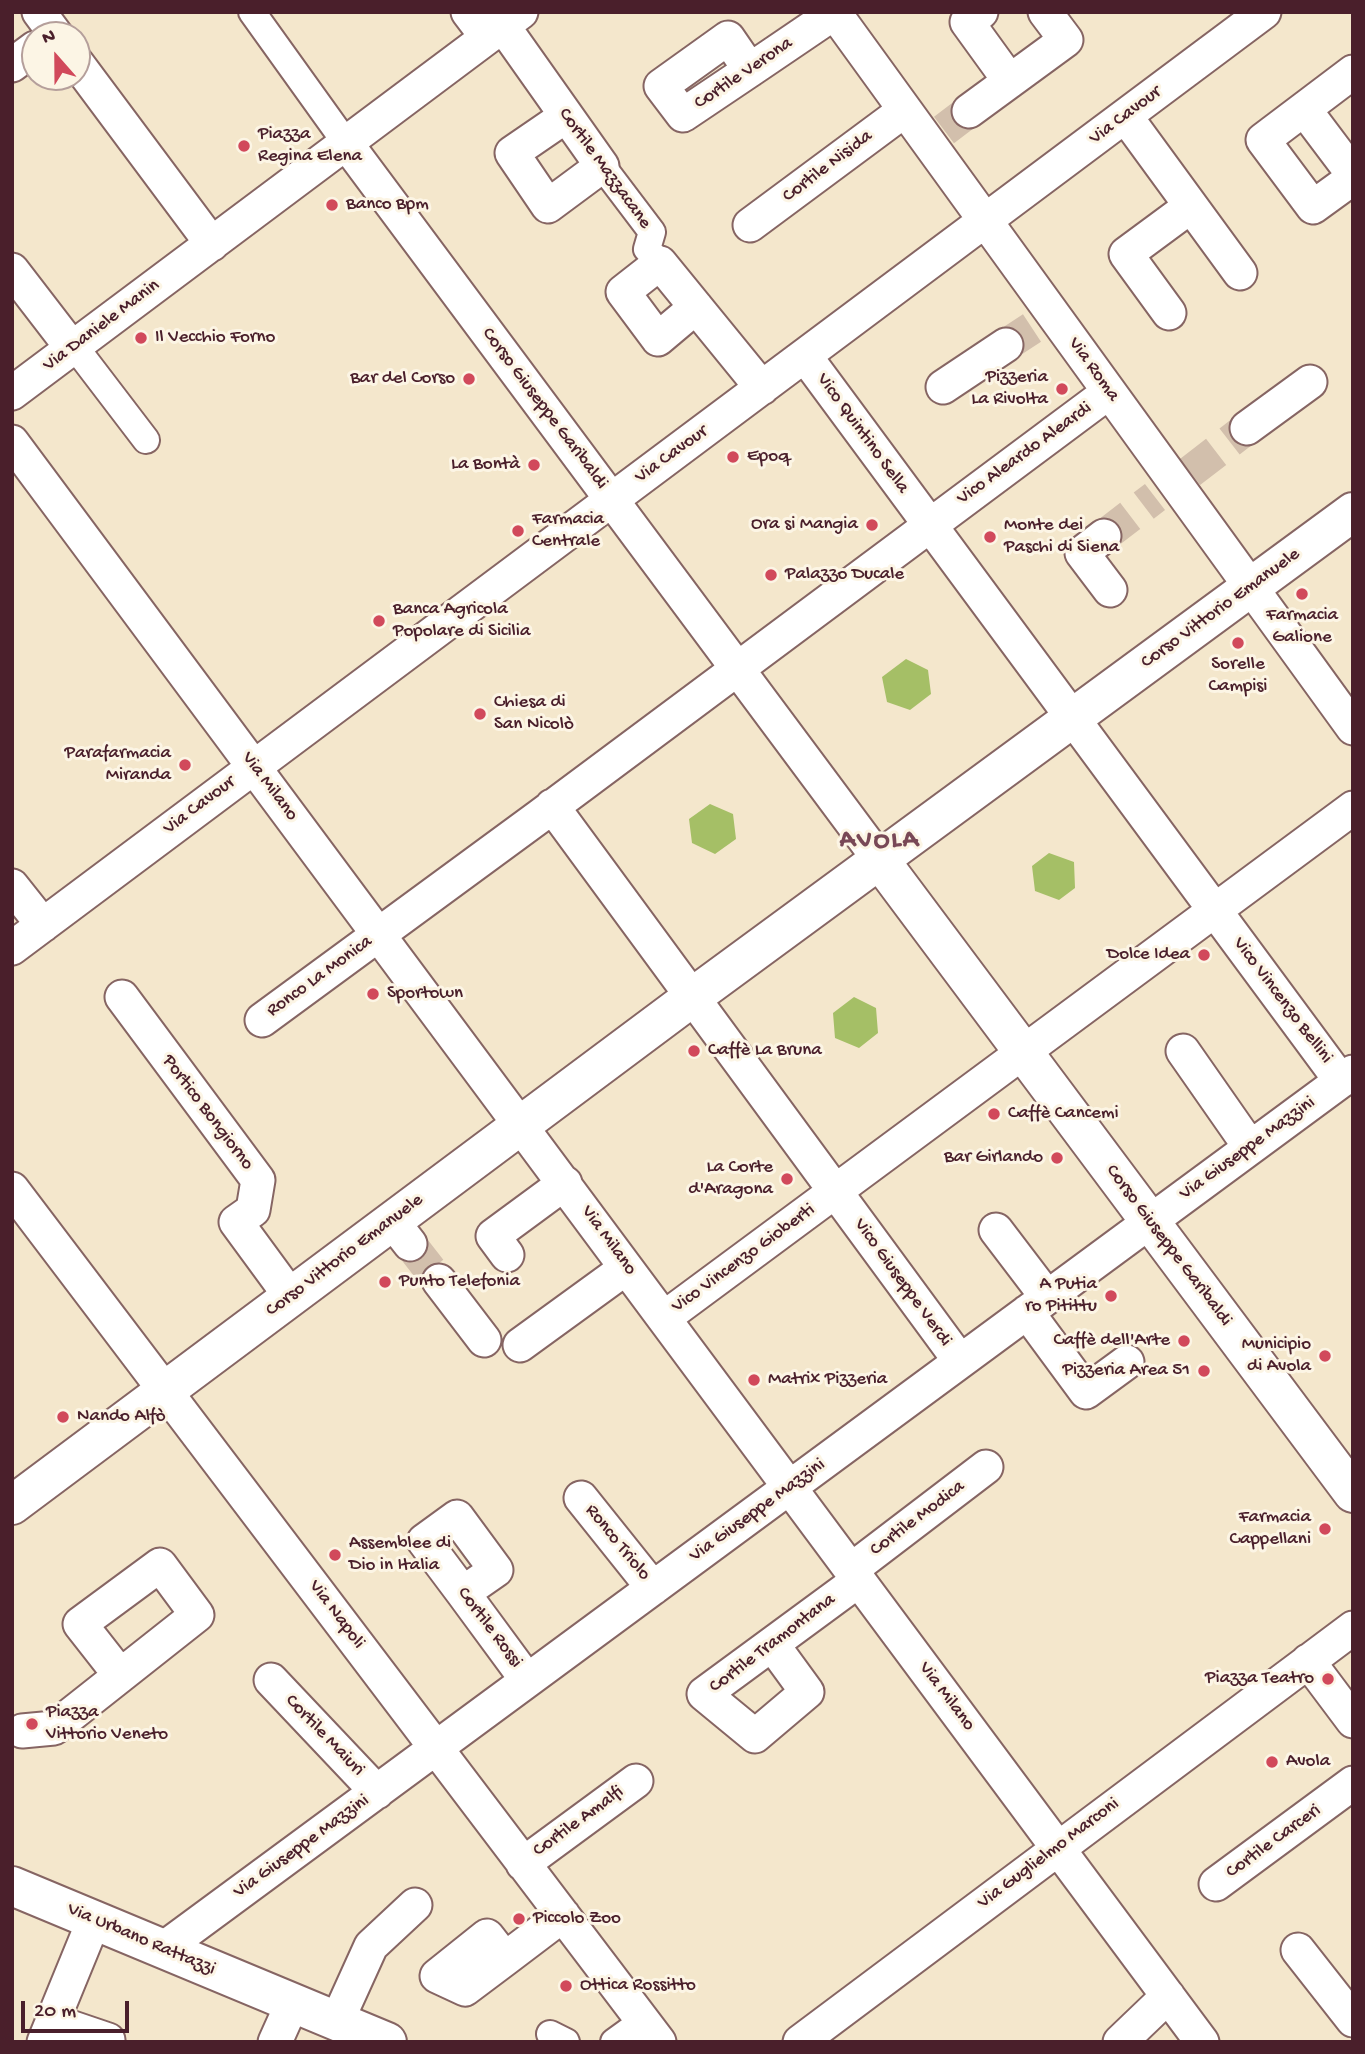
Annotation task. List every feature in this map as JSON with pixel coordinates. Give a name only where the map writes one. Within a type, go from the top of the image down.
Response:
[{"type":"street","points":[[253,12],[352,153]]},
{"type":"street","points":[[981,12],[967,22],[1009,80]]},
{"type":"street","points":[[947,128],[1066,40],[1045,12]]},
{"type":"street","name":"Via Cavour","points":[[12,948],[1264,12]]},
{"type":"street","name":"Cortile Verona","points":[[661,86],[683,114],[834,13]]},
{"type":"street","name":"Via Roma","points":[[834,13],[905,110],[947,128],[1030,329],[1109,392],[1173,484],[1353,728]]},
{"type":"street","name":"Via Daniele Manin","points":[[12,393],[202,251],[352,153],[501,26]]},
{"type":"street","name":"Cortile Mazzacane","points":[[501,26],[652,232],[647,249],[762,388]]},
{"type":"street","points":[[1304,109],[1353,176],[1313,207],[1263,140],[1304,109],[1353,72]]},
{"type":"street","points":[[91,84],[202,251]]},
{"type":"street","name":"Cortile Nisida","points":[[750,225],[905,110]]},
{"type":"street","points":[[566,116],[512,153],[548,206],[602,166]]},
{"type":"street","points":[[1126,117],[1240,273]]},
{"type":"street","name":"Corso Giuseppe Garibaldi","points":[[352,153],[1353,1493]]},
{"type":"street","points":[[1169,313],[1126,254],[1191,206]]},
{"type":"street","points":[[660,263],[623,292],[658,339],[696,307]]},
{"type":"street","points":[[12,270],[146,440]]},
{"type":"street","points":[[943,387],[1030,329]]},
{"type":"street","name":"Vico Quintino Sella","points":[[805,356],[1081,711]]},
{"type":"street","points":[[1247,428],[1310,382]]},
{"type":"street","name":"Vico Aleardo Aleardi","points":[[733,662],[930,517],[1109,392]]},
{"type":"street","name":"Via Milano","points":[[12,442],[1202,2042]]},
{"type":"street","name":"Corso Vittorio Emanuele","points":[[12,1505],[291,1297],[401,1233],[520,1125],[1353,512]]},
{"type":"street","points":[[1104,536],[1082,552],[1111,590]]},
{"type":"street","name":"Ronco La Monica","points":[[262,1020],[546,811],[733,662]]},
{"type":"street","name":"Vico Vincenzo Bellini","points":[[1081,711],[1223,910],[1347,1077]]},
{"type":"street","name":"Vico Vincenzo Gioberti","points":[[664,1318],[1029,1059],[1353,808]]},
{"type":"street","name":"Vico Giuseppe Verdi","points":[[546,811],[685,1002],[960,1361]]},
{"type":"street","points":[[12,887],[43,925]]},
{"type":"street","name":"Portico Bongiorno","points":[[122,997],[258,1180],[253,1210],[236,1222],[291,1297]]},
{"type":"street","points":[[1183,1051],[1250,1147]]},
{"type":"street","name":"Via Giuseppe Mazzini","points":[[163,1949],[1347,1077]]},
{"type":"street","points":[[507,1255],[493,1236],[565,1183]]},
{"type":"street","name":"Via Napoli","points":[[12,1189],[651,2031]]},
{"type":"street","points":[[996,1230],[1086,1392],[1127,1362]]},
{"type":"street","points":[[520,1345],[626,1268]]},
{"type":"street","points":[[439,1281],[484,1340]]},
{"type":"street","name":"Cortile Modica","points":[[855,1575],[986,1467]]},
{"type":"street","name":"Ronco Triolo","points":[[581,1498],[653,1588]]},
{"type":"street","name":"Cortile Rossi","points":[[457,1517],[424,1541],[527,1680]]},
{"type":"street","points":[[25,1729],[120,1675],[197,1615],[160,1565],[80,1624],[120,1675]]},
{"type":"street","name":"Cortile Tramontana","points":[[772,1644],[807,1692],[755,1737],[704,1694],[772,1644],[855,1575]]},
{"type":"street","name":"Via Guglielmo Marconi","points":[[800,2042],[1353,1628]]},
{"type":"street","points":[[1303,1665],[1353,1721]]},
{"type":"street","name":"Cortile Maiuri","points":[[271,1680],[377,1791]]},
{"type":"street","name":"Cortile Amalfi","points":[[523,1864],[636,1781]]},
{"type":"street","name":"Cortile Carceri","points":[[1216,1884],[1343,1791]]},
{"type":"street","name":"Via Urbano Rattazzi","points":[[12,1886],[387,2042]]},
{"type":"street","points":[[337,2021],[371,1946],[415,1905]]},
{"type":"street","points":[[437,1976],[465,1989],[563,1915]]},
{"type":"street","points":[[94,1920],[48,2031],[108,2040],[107,2042]]},
{"type":"street","points":[[1298,1950],[1353,2020]]},
{"type":"street","points":[[1120,2042],[1168,1996]]},
{"type":"street","points":[[275,2042],[293,2003]]},
{"type":"street","points":[[614,2042],[651,2031]]},
{"type":"green space","points":[[906,659],[928,670],[931,694],[910,710],[887,702],[882,677]]},
{"type":"green space","points":[[710,804],[733,814],[736,839],[715,854],[692,843],[689,819]]},
{"type":"green space","points":[[1049,853],[1074,862],[1075,888],[1059,900],[1035,891],[1032,866]]},
{"type":"green space","points":[[854,997],[876,1008],[878,1033],[859,1048],[835,1038],[833,1013]]},
{"type":"tunnel","points":[[944,130],[969,111]]},
{"type":"tunnel","points":[[1006,345],[1032,328]]},
{"type":"tunnel","points":[[1190,472],[1247,428]]},
{"type":"tunnel","points":[[1104,536],[1155,497]]},
{"type":"tunnel","points":[[410,1244],[439,1281]]},
{"type":"place","name":"Piazza Regina Elena","points":[[244,146]]},
{"type":"place","name":"Banco Bpm","points":[[332,205]]},
{"type":"place","name":"Il Vecchio Forno","points":[[141,338]]},
{"type":"place","name":"Bar del Corso","points":[[469,379]]},
{"type":"place","name":"Pizzeria La Rivolta","points":[[1062,389]]},
{"type":"place","name":"Epoq","points":[[733,457]]},
{"type":"place","name":"La Bontà","points":[[534,465]]},
{"type":"place","name":"Ora si Mangia","points":[[872,525]]},
{"type":"place","name":"Farmacia Centrale","points":[[518,531]]},
{"type":"place","name":"Monte dei Paschi di Siena","points":[[990,537]]},
{"type":"place","name":"Palazzo Ducale","points":[[771,575]]},
{"type":"place","name":"Farmacia Galione","points":[[1302,594]]},
{"type":"place","name":"Banca Agricola Popolare di Sicilia","points":[[379,621]]},
{"type":"place","name":"Sorelle Campisi","points":[[1238,643]]},
{"type":"place","name":"Chiesa di San Nicolò","points":[[480,714]]},
{"type":"place","name":"Parafarmacia Miranda","points":[[185,765]]},
{"type":"place","name":"Dolce Idea","points":[[1204,955]]},
{"type":"place","name":"Sportown","points":[[373,994]]},
{"type":"place","name":"Caffè La Bruna","points":[[694,1051]]},
{"type":"place","name":"Caffè Cancemi","points":[[994,1114]]},
{"type":"place","name":"Bar Girlando","points":[[1057,1158]]},
{"type":"place","name":"La Corte d'Aragona","points":[[787,1179]]},
{"type":"place","name":"Punto Telefonia","points":[[385,1282]]},
{"type":"place","name":"A Putia ro Pitittu","points":[[1111,1296]]},
{"type":"place","name":"Caffè dell'Arte","points":[[1184,1341]]},
{"type":"place","name":"Municipio di Avola","points":[[1325,1356]]},
{"type":"place","name":"Pizzeria Area 51","points":[[1204,1371]]},
{"type":"place","name":"Matrix Pizzeria","points":[[754,1380]]},
{"type":"place","name":"Nando Alfò","points":[[63,1417]]},
{"type":"place","name":"Farmacia Cappellani","points":[[1325,1529]]},
{"type":"place","name":"Assemblee di Dio in Italia","points":[[335,1555]]},
{"type":"place","name":"Piazza Teatro","points":[[1328,1679]]},
{"type":"place","name":"Piazza Vittorio Veneto","points":[[32,1724]]},
{"type":"place","name":"Avola","points":[[1272,1762]]},
{"type":"place","name":"Piccolo Zoo","points":[[519,1919]]},
{"type":"place","name":"Ottica Rossitto","points":[[566,1986]]},
{"type":"district","name":"AVOLA","points":[[880,842]]}]
